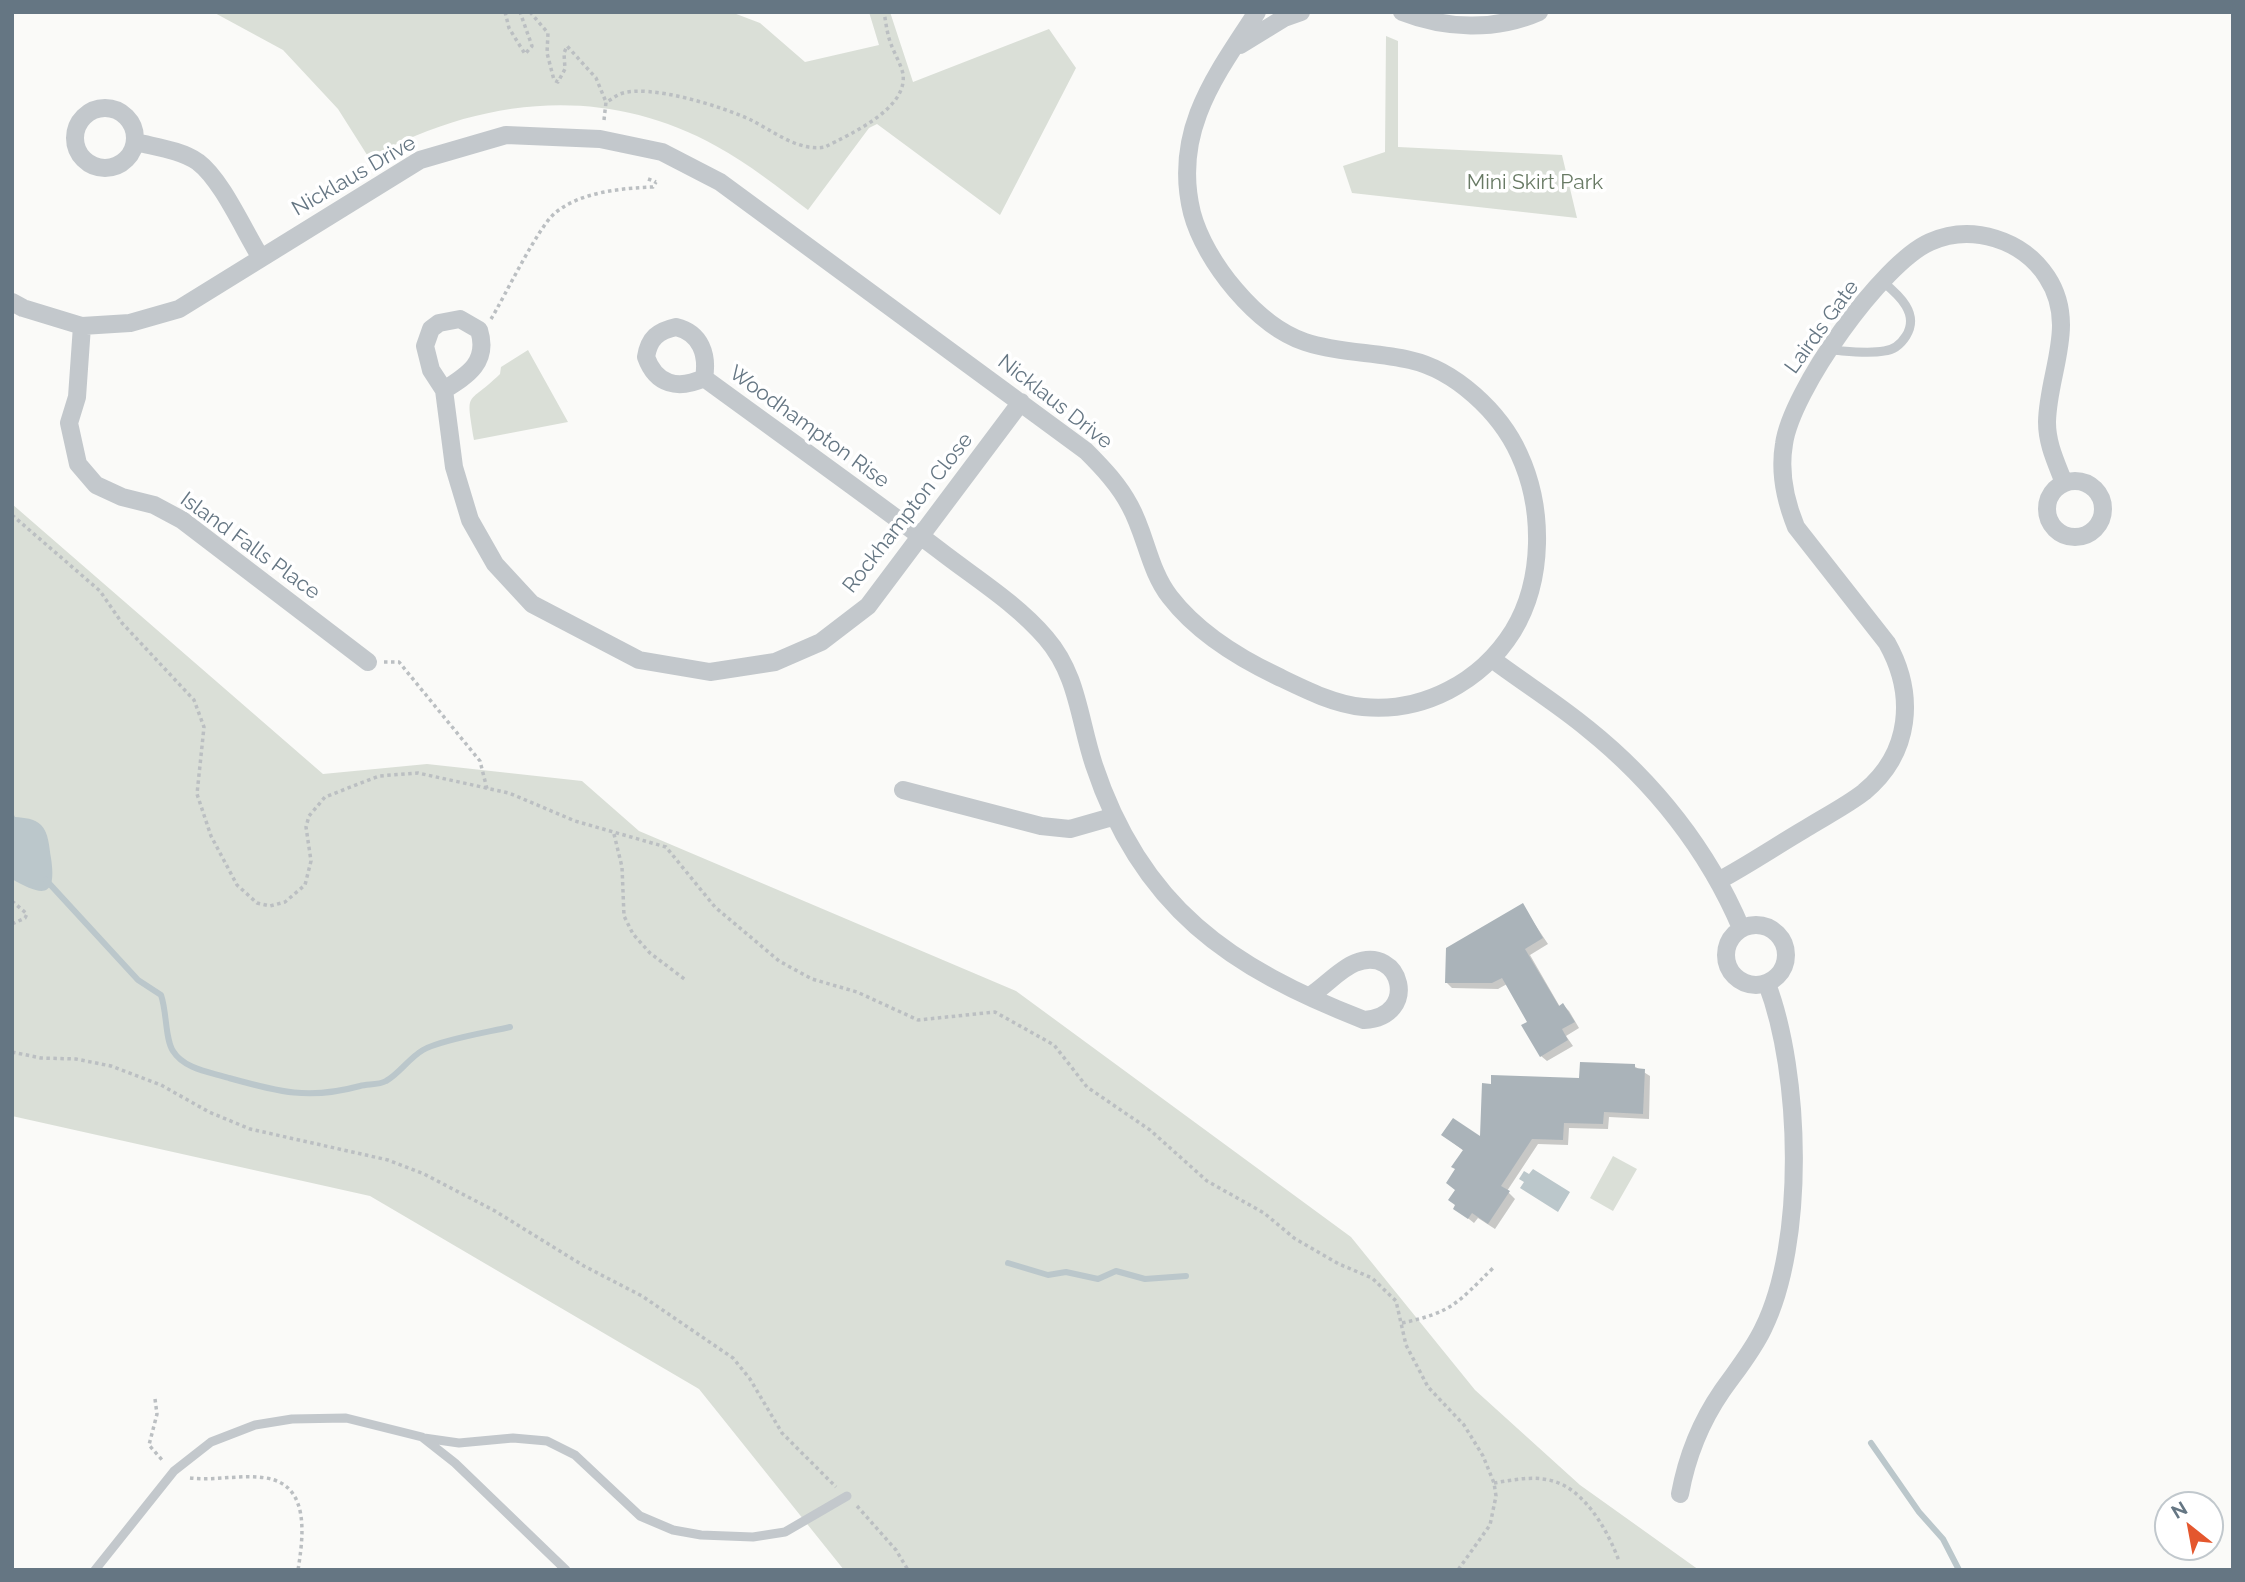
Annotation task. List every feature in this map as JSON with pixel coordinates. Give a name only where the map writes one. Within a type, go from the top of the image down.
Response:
[{"type":"street","name":"Nicklaus Drive","points":[[12,302],[23,308],[82,326],[130,323],[179,309],[420,160],[506,135],[600,139],[662,152],[720,181],[1086,451],[1111,476],[1131,508],[1149,559],[1168,596],[1202,630],[1250,663],[1319,696],[1362,707],[1399,707],[1432,699],[1467,681],[1492,659],[1513,630],[1528,597],[1538,554],[1534,503],[1519,453],[1491,412],[1458,382],[1414,360],[1304,342],[1260,317],[1217,266],[1192,214],[1186,156],[1204,93],[1257,12]]},
{"type":"street","name":"Nicklaus Drive","points":[[1234,48],[1284,18],[1301,12]]},
{"type":"street","points":[[1402,12],[1425,21],[1461,26],[1499,24],[1539,12]]},
{"type":"street","points":[[135,142],[185,155],[205,169],[261,258]]},
{"type":"street","name":"Lairds Gate","points":[[1718,881],[1862,794],[1891,762],[1903,729],[1906,702],[1898,663],[1887,643],[1809,546],[1788,508],[1783,485],[1784,443],[1788,424],[1828,350],[1882,282],[1909,255],[1931,241],[1952,235],[1975,234],[1995,238],[2026,254],[2037,264],[2055,293],[2062,320],[2061,344],[2047,421],[2050,449],[2064,483]]},
{"type":"street","name":"Island Falls Place","points":[[82,326],[77,397],[69,423],[78,464],[96,485],[182,520],[368,662]]},
{"type":"street","name":"Woodhampton Rise","points":[[704,378],[922,537],[1027,618],[1055,651],[1073,683],[1093,761],[1112,817],[1146,871],[1175,908],[1210,940],[1247,966],[1364,1020],[1377,1019],[1388,1014],[1398,1002],[1400,989],[1395,973],[1385,962],[1370,960],[1353,964],[1311,995]]},
{"type":"street","name":"Rockhampton Close","points":[[444,390],[454,467],[470,520],[495,564],[532,604],[639,660],[710,672],[775,663],[821,642],[868,607],[1021,402]]},
{"type":"street","points":[[1492,659],[1587,727],[1641,775],[1688,835],[1718,881],[1741,928]]},
{"type":"street","points":[[903,790],[1041,826],[1070,829],[1112,817]]},
{"type":"street","points":[[1758,924],[1773,929],[1784,942],[1787,959],[1780,974],[1767,984],[1752,986],[1737,980],[1728,968],[1725,953],[1730,938],[1741,928],[1758,924]]},
{"type":"street","points":[[1680,1494],[1686,1461],[1708,1414],[1764,1328],[1779,1286],[1793,1181],[1791,1086],[1774,1002],[1767,984]]},
{"type":"lane","points":[[1828,350],[1887,351],[1904,339],[1910,329],[1908,311],[1900,296],[1882,282]]},
{"type":"lane","points":[[95,1570],[174,1471],[211,1442],[255,1425],[292,1419],[346,1418],[422,1437],[459,1443],[513,1438],[547,1441],[575,1455],[640,1516],[673,1530],[701,1535],[753,1537],[785,1532],[847,1496]]},
{"type":"lane","points":[[422,1437],[455,1463],[566,1570]]},
{"type":"path","points":[[505,12],[509,28],[525,54],[532,46],[520,12]]},
{"type":"path","points":[[530,12],[548,33],[547,53],[554,80],[558,82],[562,78],[567,46],[596,78],[606,102],[602,129]]},
{"type":"path","points":[[606,102],[620,94],[650,92],[747,118],[800,145],[815,149],[825,147],[881,116],[893,105],[902,90],[903,74],[890,41],[884,12]]},
{"type":"path","points":[[490,322],[554,213],[588,197],[653,187],[656,182],[648,179]]},
{"type":"path","points":[[12,515],[100,591],[122,623],[194,700],[204,727],[197,794],[211,836],[237,885],[257,903],[270,906],[285,902],[305,885],[311,861],[306,827],[309,816],[325,797],[339,789],[379,776],[418,773],[509,793],[575,821],[666,848],[673,853],[715,907],[779,961],[812,979],[858,992],[918,1020],[995,1012],[1054,1045],[1087,1087],[1150,1130],[1207,1181],[1264,1213],[1294,1238],[1382,1285],[1396,1301],[1406,1345],[1429,1387],[1464,1425],[1483,1456],[1494,1483],[1495,1503],[1490,1525],[1458,1570]]},
{"type":"path","points":[[368,662],[399,662],[480,761],[487,789]]},
{"type":"path","points":[[614,834],[622,867],[624,916],[633,934],[650,953],[687,981]]},
{"type":"path","points":[[12,901],[27,914],[25,918],[12,924]]},
{"type":"path","points":[[12,1052],[111,1066],[161,1085],[209,1112],[250,1129],[388,1160],[424,1174],[495,1211],[584,1266],[642,1296],[733,1358],[750,1379],[782,1433],[808,1463],[873,1521],[908,1570]]},
{"type":"path","points":[[1402,1323],[1434,1317],[1456,1306],[1469,1289],[1493,1268]]},
{"type":"path","points":[[155,1399],[157,1414],[149,1445],[174,1471],[196,1478],[268,1478],[286,1486],[299,1505],[302,1516],[298,1570]]},
{"type":"path","points":[[1494,1483],[1535,1479],[1551,1480],[1563,1486],[1598,1519],[1619,1561]]},
{"type":"green space","points":[[213,12],[731,12],[760,23],[805,62],[879,45],[869,12],[890,12],[913,82],[1049,29],[1076,68],[1000,215],[877,124],[869,128],[808,210],[752,168],[716,146],[673,126],[629,113],[585,106],[541,106],[498,111],[454,122],[369,158],[338,109],[283,50]]},
{"type":"green space","name":"Mini Skirt Park","points":[[1386,36],[1398,41],[1398,147],[1562,155],[1577,218],[1352,193],[1343,166],[1385,152]]},
{"type":"green space","points":[[528,350],[568,422],[474,440],[471,400],[500,374],[501,367]]},
{"type":"green space","points":[[12,504],[323,774],[427,764],[582,781],[639,831],[1016,991],[1351,1237],[1475,1390],[1580,1485],[1699,1570],[844,1570],[699,1389],[370,1196],[12,1116]]},
{"type":"green space","points":[[1613,1156],[1637,1169],[1613,1211],[1590,1198]]},
{"type":"shaded area","points":[[12,811],[15,817],[38,823],[46,832],[52,881],[45,890],[32,889],[12,879]]},
{"type":"shaded area","points":[[1533,1169],[1570,1192],[1558,1212],[1520,1188],[1524,1182],[1519,1179],[1524,1171],[1529,1174]]},
{"type":"building","points":[[1523,903],[1543,938],[1525,949],[1559,1006],[1563,1003],[1575,1022],[1562,1029],[1568,1040],[1540,1057],[1521,1025],[1527,1022],[1502,978],[1492,983],[1445,983],[1446,948]]},
{"type":"building","points":[[1580,1062],[1635,1064],[1635,1068],[1645,1069],[1643,1114],[1604,1112],[1603,1124],[1564,1123],[1563,1140],[1532,1139],[1501,1186],[1510,1191],[1488,1224],[1472,1213],[1468,1219],[1453,1209],[1455,1205],[1448,1200],[1455,1190],[1446,1183],[1455,1169],[1451,1167],[1463,1150],[1441,1135],[1453,1118],[1480,1136],[1482,1083],[1491,1084],[1491,1075],[1579,1078]]},
{"type":"waterway","points":[[46,880],[138,980],[161,995],[170,1046],[184,1062],[206,1072],[263,1087],[325,1093],[386,1081],[418,1053],[431,1046],[510,1027]]},
{"type":"waterway","points":[[1008,1263],[1048,1275],[1066,1272],[1098,1279],[1116,1271],[1145,1279],[1186,1276]]},
{"type":"waterway","points":[[1871,1443],[1919,1512],[1943,1539],[1959,1570]]}]
